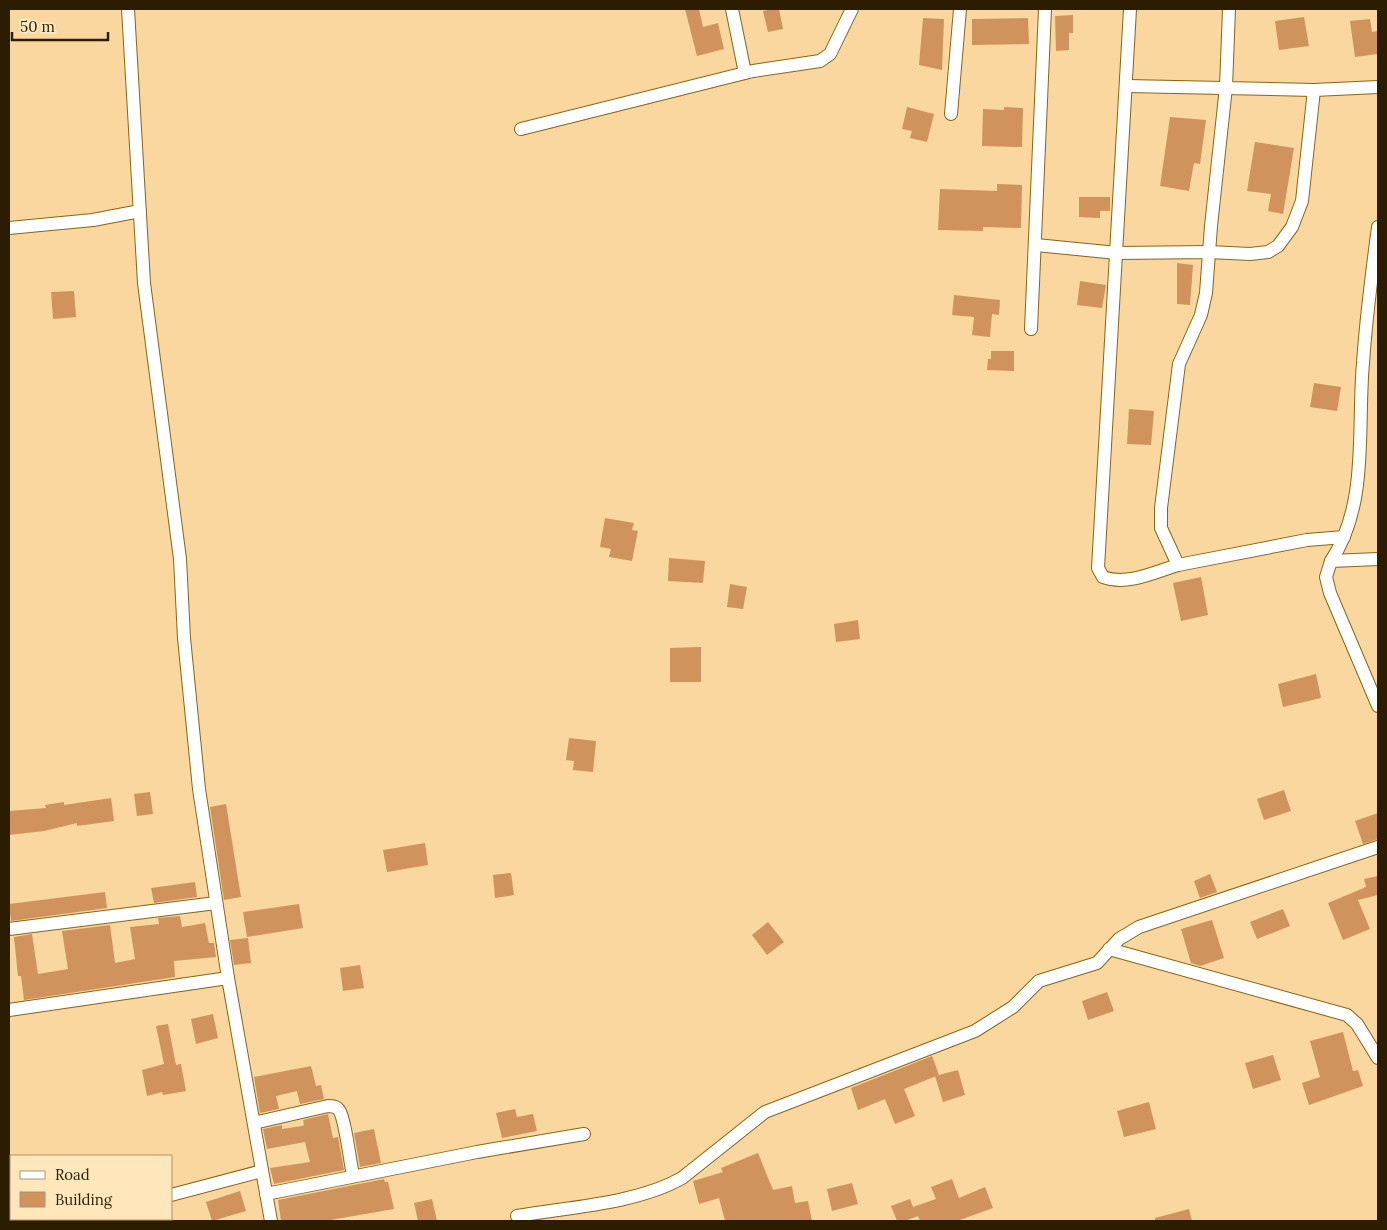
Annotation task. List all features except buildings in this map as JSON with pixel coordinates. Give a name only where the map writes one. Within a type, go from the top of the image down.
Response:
[{"type":"street","points":[[128,9],[144,283],[180,559],[184,638],[191,716],[216,904],[271,1221]]},
{"type":"street","points":[[732,9],[745,73]]},
{"type":"street","points":[[521,129],[771,67],[812,63],[825,59],[830,54],[852,9]]},
{"type":"street","points":[[951,114],[960,9]]},
{"type":"street","points":[[1031,329],[1045,9]]},
{"type":"street","points":[[1130,9],[1098,568],[1103,577],[1118,580],[1141,577],[1178,565],[1307,540],[1344,537]]},
{"type":"street","points":[[1178,565],[1161,528],[1161,508],[1179,364],[1201,315],[1206,294],[1226,87],[1229,9]]},
{"type":"street","points":[[1127,86],[1314,90],[1378,87]]},
{"type":"street","points":[[1036,245],[1116,252],[1250,254],[1268,252],[1278,246],[1292,227],[1302,201],[1314,90]]},
{"type":"street","points":[[9,228],[93,220],[140,211]]},
{"type":"street","points":[[1378,227],[1376,258],[1362,365],[1362,414],[1356,488],[1349,526],[1327,570],[1327,583],[1375,690],[1378,706]]},
{"type":"street","points":[[1331,561],[1378,559]]},
{"type":"street","points":[[518,1216],[603,1202],[669,1186],[682,1178],[765,1112],[975,1031],[1013,1007],[1039,981],[1091,965],[1119,939],[1139,928],[1378,847]]},
{"type":"street","points":[[9,930],[216,904]]},
{"type":"street","points":[[1109,949],[1345,1014],[1357,1024],[1378,1058]]},
{"type":"street","points":[[9,1010],[228,978]]},
{"type":"street","points":[[254,1122],[328,1106],[335,1107],[340,1110],[353,1175]]},
{"type":"street","points":[[266,1194],[353,1175],[584,1134]]},
{"type":"street","points":[[172,1195],[262,1171]]}]
